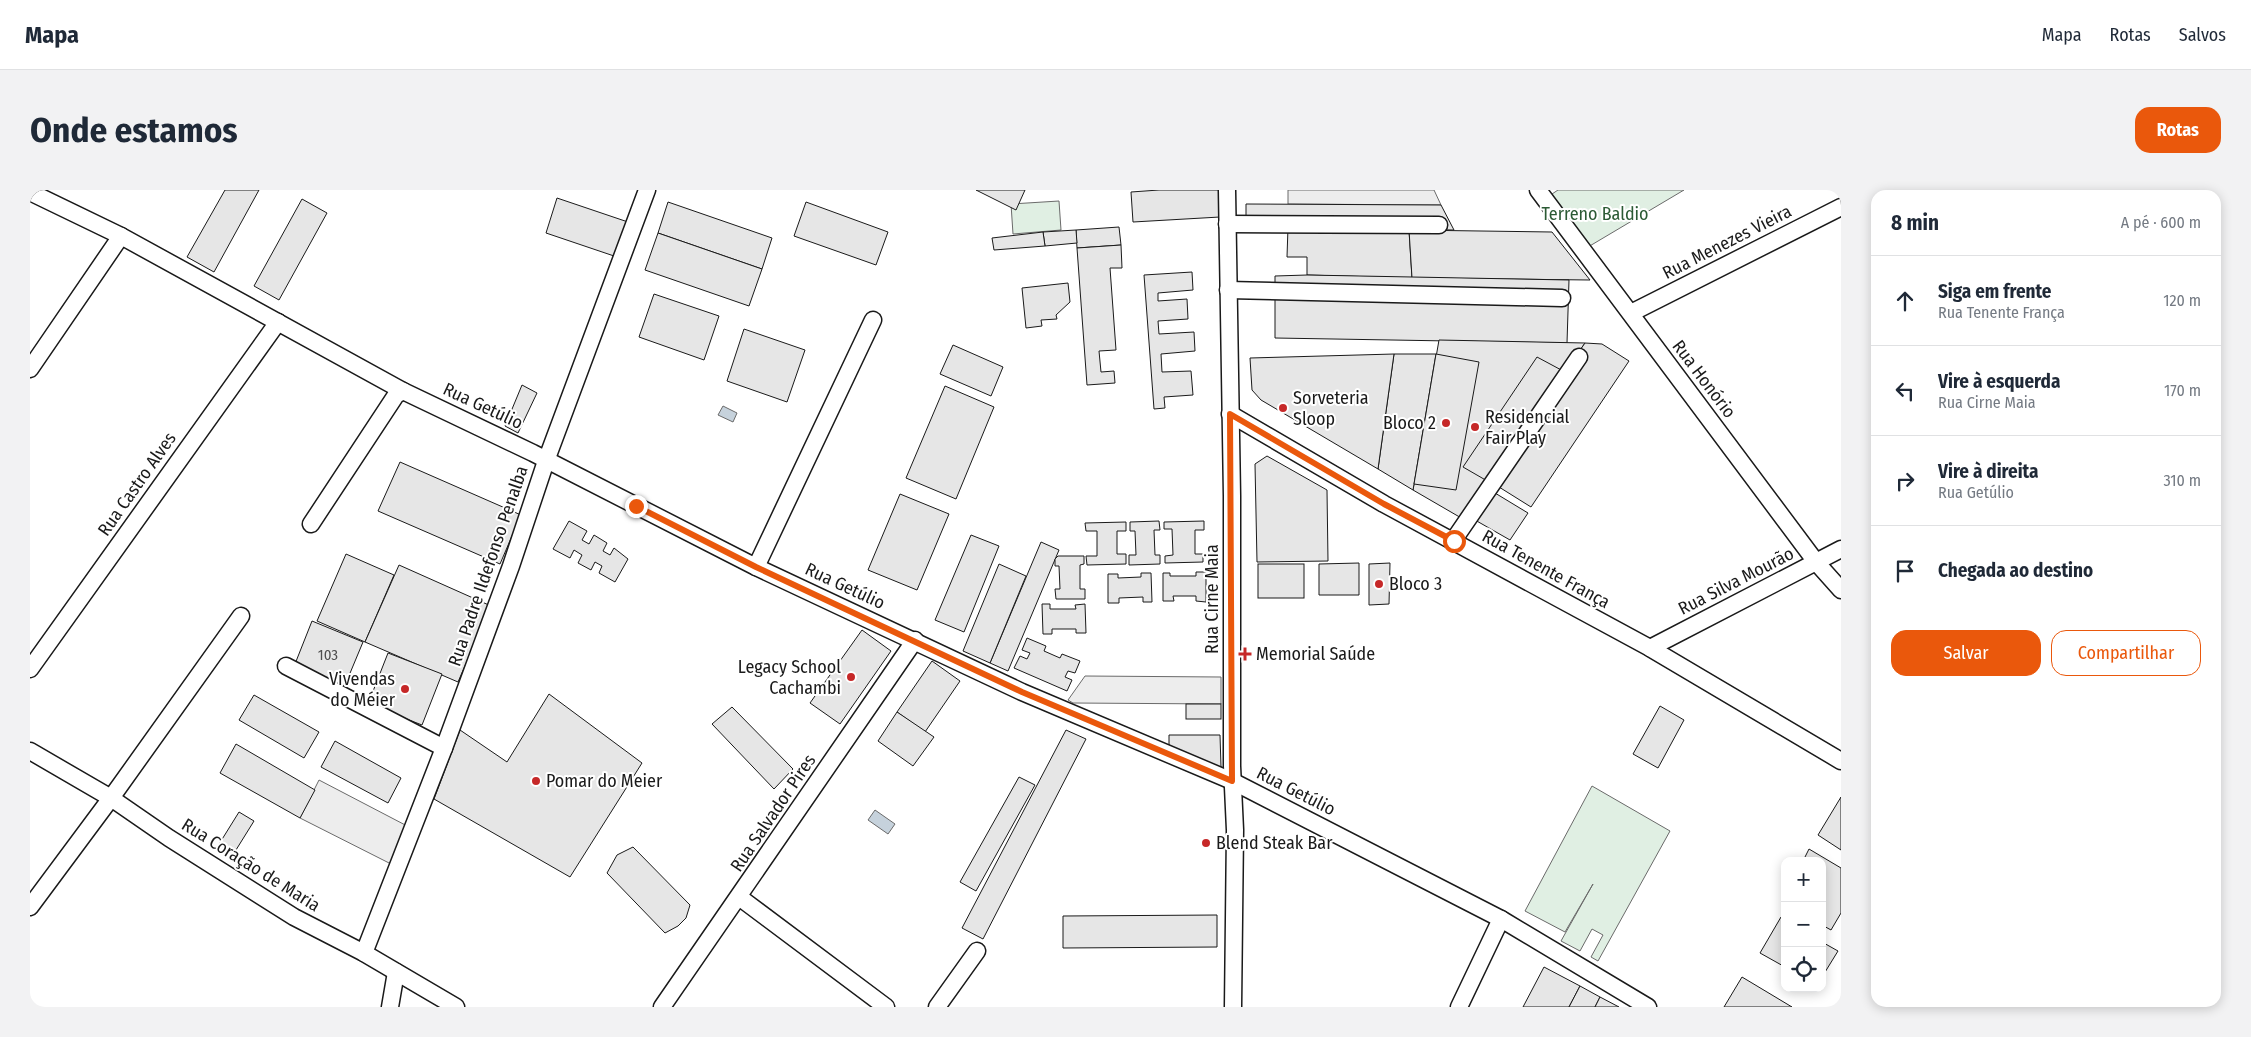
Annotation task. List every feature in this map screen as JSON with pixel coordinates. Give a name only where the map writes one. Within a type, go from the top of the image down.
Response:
[{"type":"street","name":"Rua Padre Ildefonso Penalba","points":[[364,953],[444,748],[511,566],[546,461],[647,190]]},
{"type":"street","name":"Rua Cirne Maia","points":[[1227,190],[1232,781],[1235,830],[1233,1007]]},
{"type":"street","name":"Rua Honório","points":[[1538,190],[1816,562],[1841,590]]},
{"type":"street","name":"Rua Getúlio","points":[[30,192],[121,236],[403,391],[756,567],[915,640],[1022,692],[1232,781],[1501,919],[1648,1007]]},
{"type":"street","name":"Rua Menezes Vieira","points":[[1631,313],[1841,207]]},
{"type":"street","points":[[1227,224],[1439,226]]},
{"type":"street","points":[[30,369],[121,236]]},
{"type":"street","points":[[1228,290],[1562,298]]},
{"type":"street","points":[[756,567],[873,320]]},
{"type":"street","name":"Rua Castro Alves","points":[[30,669],[278,322]]},
{"type":"street","points":[[1454,541],[1580,357]]},
{"type":"street","points":[[311,524],[396,395],[403,391]]},
{"type":"street","name":"Rua Tenente França","points":[[1230,414],[1384,504],[1650,648],[1841,761]]},
{"type":"street","name":"Rua Silva Mourão","points":[[1650,648],[1841,550]]},
{"type":"street","points":[[30,907],[111,798],[241,616]]},
{"type":"street","name":"Rua Salvador Pires","points":[[662,1007],[915,640]]},
{"type":"street","points":[[286,666],[444,748]]},
{"type":"street","name":"Rua Coração de Maria","points":[[30,751],[111,798],[169,838],[294,917],[364,953],[456,1007]]},
{"type":"street","points":[[739,897],[886,1007]]},
{"type":"street","points":[[1458,1007],[1501,919]]},
{"type":"street","points":[[937,1007],[977,950]]},
{"type":"street","points":[[390,1007],[396,972]]},
{"type":"green space","name":"Terreno Baldio","points":[[1558,190],[1684,190],[1588,247],[1549,196]]},
{"type":"green space","points":[[1059,201],[1061,230],[1013,234],[1011,204]]},
{"type":"green space","points":[[1592,786],[1670,831],[1598,961],[1591,957],[1603,935],[1592,929],[1580,951],[1561,941],[1593,884],[1565,932],[1525,911]]},
{"type":"shaded area","points":[[1288,190],[1434,190],[1441,205],[1288,204]]},
{"type":"shaded area","points":[[723,406],[737,413],[733,422],[718,415]]},
{"type":"shaded area","points":[[1085,676],[1221,677],[1221,704],[1073,703],[1068,700]]},
{"type":"shaded area","points":[[319,780],[411,828],[395,866],[300,818]]},
{"type":"shaded area","points":[[875,810],[895,824],[888,834],[868,820]]},
{"type":"building","points":[[225,190],[259,190],[214,272],[187,257]]},
{"type":"building","points":[[976,190],[1025,190],[1016,210]]},
{"type":"building","points":[[1219,190],[1220,217],[1133,222],[1131,192]]},
{"type":"building","points":[[557,198],[628,222],[617,257],[546,233]]},
{"type":"building","points":[[302,199],[327,213],[279,300],[254,286]]},
{"type":"building","points":[[668,202],[772,238],[762,269],[658,233]]},
{"type":"building","points":[[806,202],[888,232],[876,265],[794,236]]},
{"type":"building","points":[[1246,204],[1441,205],[1454,230],[1246,227]]},
{"type":"building","points":[[1119,227],[1121,245],[1077,248],[1076,230]]},
{"type":"building","points":[[1288,227],[1409,230],[1412,278],[1307,275],[1307,257],[1287,257]]},
{"type":"building","points":[[1076,230],[1077,243],[1045,246],[1043,232]]},
{"type":"building","points":[[1409,230],[1552,232],[1590,280],[1412,278]]},
{"type":"building","points":[[1043,232],[1045,246],[994,250],[992,238]]},
{"type":"building","points":[[658,233],[762,269],[749,306],[645,270]]},
{"type":"building","points":[[1121,245],[1122,268],[1110,268],[1116,350],[1099,351],[1101,372],[1114,371],[1115,383],[1087,385],[1077,248]]},
{"type":"building","points":[[1192,272],[1193,290],[1158,293],[1158,301],[1187,299],[1188,319],[1158,321],[1159,334],[1194,332],[1195,351],[1161,354],[1162,372],[1191,371],[1193,395],[1164,397],[1165,408],[1154,409],[1144,275]]},
{"type":"building","points":[[1275,276],[1569,280],[1567,343],[1275,338]]},
{"type":"building","points":[[1068,283],[1070,302],[1056,315],[1057,319],[1041,320],[1042,326],[1026,328],[1022,288]]},
{"type":"building","points":[[654,294],[719,316],[704,360],[639,337]]},
{"type":"building","points":[[744,329],[805,350],[787,402],[727,381]]},
{"type":"building","name":"Residencial Fair Play","points":[[1439,340],[1585,343],[1463,519],[1413,490]]},
{"type":"building","points":[[1585,343],[1602,344],[1629,361],[1531,507],[1499,487],[1463,519]]},
{"type":"building","points":[[953,345],[1003,367],[991,396],[940,374]]},
{"type":"building","points":[[1394,354],[1436,354],[1413,490],[1378,469]]},
{"type":"building","points":[[1394,354],[1378,469],[1261,400],[1252,390],[1250,358]]},
{"type":"building","name":"Bloco 2","points":[[1436,354],[1479,362],[1456,490],[1414,484]]},
{"type":"building","points":[[1537,357],[1565,372],[1489,482],[1463,467]]},
{"type":"building","points":[[522,385],[537,393],[518,433],[505,426]]},
{"type":"building","points":[[945,386],[994,407],[956,499],[906,478]]},
{"type":"building","points":[[1267,456],[1327,490],[1328,561],[1257,562],[1255,464]]},
{"type":"building","points":[[400,462],[521,515],[500,564],[378,511]]},
{"type":"building","points":[[1495,493],[1528,513],[1510,540],[1475,520]]},
{"type":"building","points":[[900,494],[949,514],[917,590],[868,570]]},
{"type":"building","points":[[569,521],[587,531],[582,540],[589,544],[594,535],[607,543],[603,551],[610,555],[614,548],[628,559],[615,582],[599,573],[602,566],[595,562],[591,570],[578,563],[582,555],[574,550],[570,558],[553,549]]},
{"type":"building","points":[[1159,521],[1160,530],[1154,530],[1155,555],[1160,555],[1160,564],[1129,565],[1129,555],[1136,555],[1135,531],[1130,531],[1130,522]]},
{"type":"building","points":[[1204,521],[1204,530],[1195,530],[1195,554],[1203,554],[1203,562],[1165,563],[1165,556],[1173,555],[1172,529],[1164,529],[1164,522]]},
{"type":"building","points":[[1126,522],[1126,531],[1117,531],[1117,554],[1126,554],[1126,564],[1087,565],[1086,556],[1097,556],[1097,531],[1086,531],[1085,523]]},
{"type":"building","points":[[971,535],[999,546],[964,632],[935,620]]},
{"type":"building","points":[[1041,542],[1059,550],[1008,671],[990,663]]},
{"type":"building","points":[[346,554],[394,575],[365,642],[317,621]]},
{"type":"building","points":[[1058,556],[1084,556],[1084,564],[1080,565],[1080,589],[1085,589],[1085,599],[1056,599],[1055,589],[1060,589],[1059,566],[1055,566],[1055,559]]},
{"type":"building","points":[[1359,563],[1359,595],[1319,595],[1319,564]]},
{"type":"building","name":"Bloco 3","points":[[1390,563],[1389,604],[1369,605],[1369,564]]},
{"type":"building","points":[[999,564],[1026,576],[990,663],[963,651]]},
{"type":"building","points":[[1258,564],[1304,564],[1304,598],[1258,598]]},
{"type":"building","points":[[399,565],[491,606],[458,682],[365,642]]},
{"type":"building","points":[[1196,572],[1206,572],[1206,602],[1196,601],[1196,596],[1173,596],[1174,601],[1163,601],[1163,573],[1170,573],[1170,576],[1196,576]]},
{"type":"building","points":[[1141,573],[1151,573],[1152,602],[1143,602],[1143,597],[1119,598],[1119,603],[1108,603],[1108,574],[1118,574],[1118,578],[1141,577]]},
{"type":"building","points":[[1042,604],[1050,604],[1050,609],[1076,609],[1075,605],[1085,604],[1086,633],[1076,633],[1076,629],[1052,629],[1052,634],[1043,634]]},
{"type":"building","name":"Vivendas do Méier","points":[[312,621],[363,642],[343,690],[293,669]]},
{"type":"building","name":"Legacy School Cachambi","points":[[862,630],[891,651],[840,724],[810,703]]},
{"type":"building","points":[[1027,638],[1046,646],[1044,651],[1060,658],[1062,654],[1080,661],[1075,673],[1068,671],[1065,677],[1072,680],[1067,691],[1014,668],[1020,656],[1027,659],[1030,653],[1022,650]]},
{"type":"building","name":"Vivendas do Méier","points":[[388,653],[442,674],[422,725],[368,704]]},
{"type":"building","points":[[932,661],[960,681],[925,732],[897,712]]},
{"type":"building","name":"Pomar do Meier","points":[[549,694],[642,763],[570,877],[434,799],[460,730],[507,762]]},
{"type":"building","points":[[254,695],[319,732],[304,758],[239,720]]},
{"type":"building","points":[[1186,704],[1221,704],[1221,719],[1186,719]]},
{"type":"building","points":[[1660,706],[1684,720],[1658,768],[1633,754]]},
{"type":"building","points":[[732,707],[793,769],[774,789],[712,724]]},
{"type":"building","points":[[897,712],[934,737],[913,766],[878,741]]},
{"type":"building","points":[[1066,730],[1086,739],[983,939],[962,928]]},
{"type":"building","points":[[1169,735],[1220,735],[1221,767],[1217,770],[1169,748]]},
{"type":"building","points":[[335,741],[401,778],[388,803],[321,767]]},
{"type":"building","points":[[236,744],[315,790],[300,818],[220,773]]},
{"type":"building","points":[[1019,777],[1035,785],[976,891],[960,882]]},
{"type":"building","points":[[1841,797],[1841,850],[1818,835]]},
{"type":"building","points":[[239,812],[254,821],[231,858],[216,849]]},
{"type":"building","points":[[633,847],[690,905],[686,918],[678,926],[665,933],[607,873],[617,855]]},
{"type":"building","points":[[1809,849],[1822,857],[1805,857]]},
{"type":"building","points":[[1826,859],[1841,868],[1841,913],[1831,930],[1826,927]]},
{"type":"building","points":[[1217,915],[1217,947],[1063,948],[1063,916]]},
{"type":"building","points":[[1781,917],[1781,965],[1760,953]]},
{"type":"building","points":[[1826,944],[1838,951],[1826,970]]},
{"type":"building","points":[[1544,967],[1580,986],[1569,1007],[1523,1007]]},
{"type":"building","points":[[1742,977],[1792,1007],[1724,1007]]},
{"type":"building","points":[[1580,986],[1600,997],[1595,1007],[1569,1007]]},
{"type":"building","points":[[1600,997],[1619,1007],[1595,1007]]},
{"type":"place","name":"Sorveteria Sloop","points":[[1283,408]]},
{"type":"place","name":"Bloco 2","points":[[1446,423]]},
{"type":"place","name":"Residencial Fair Play","points":[[1475,427]]},
{"type":"place","name":"Bloco 3","points":[[1379,584]]},
{"type":"place","name":"Memorial Saúde","points":[[1245,654]]},
{"type":"place","name":"Legacy School Cachambi","points":[[851,677]]},
{"type":"place","name":"Vivendas do Méier","points":[[405,689]]},
{"type":"place","name":"Pomar do Meier","points":[[536,781]]},
{"type":"place","name":"Blend Steak Bar","points":[[1206,843]]},
{"type":"route","points":[[636,506],[756,567],[915,640],[1022,692],[1232,781],[1232,496],[1230,414],[1384,504],[1454,541]]}]
